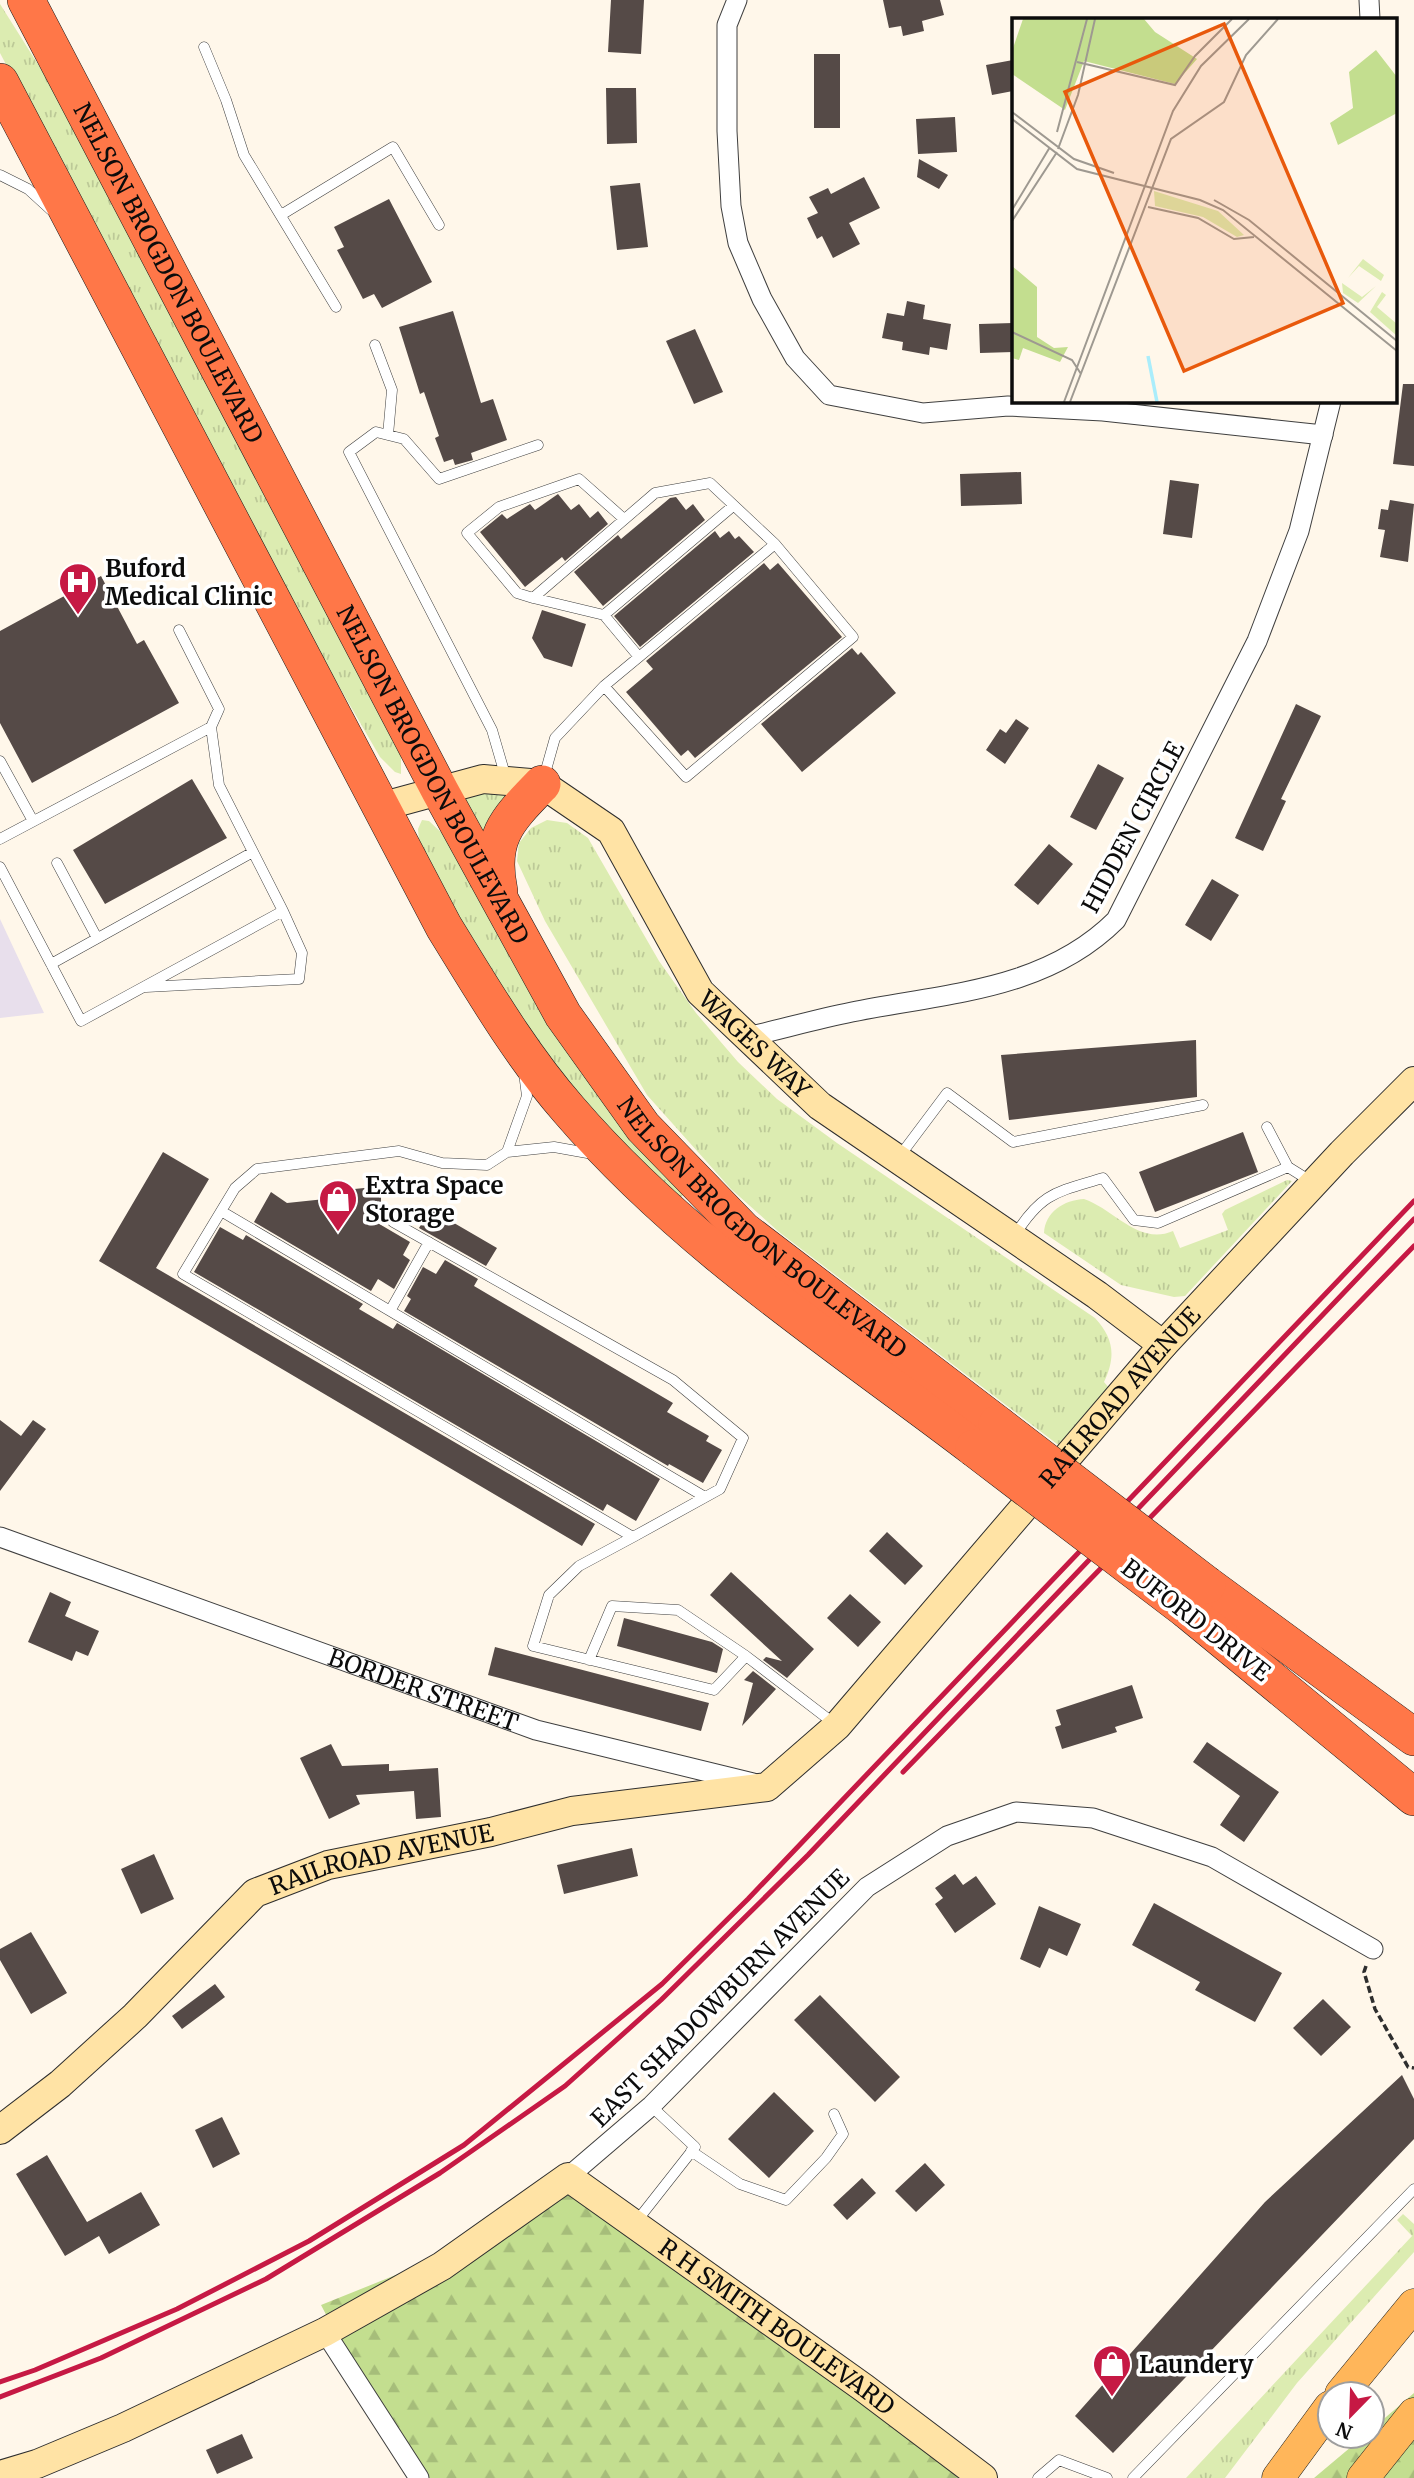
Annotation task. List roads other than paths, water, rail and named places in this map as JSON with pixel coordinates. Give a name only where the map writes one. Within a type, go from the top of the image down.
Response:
[{"type":"highway","name":"NELSON BROGDON BOULEVARD","points":[[26,0],[440,791],[564,1015],[643,1127],[743,1230],[986,1436]]},
{"type":"highway","name":"NELSON BROGDON BOULEVARD","points":[[0,82],[444,927],[520,1048],[569,1111],[698,1238],[986,1436]]},
{"type":"highway","points":[[502,906],[494,867],[496,845],[525,783]]},
{"type":"highway","name":"BUFORD DRIVE","points":[[986,1436],[1197,1598],[1414,1737]]},
{"type":"highway","name":"BUFORD DRIVE","points":[[1197,1598],[1414,1797]]},
{"type":"main road","points":[[1352,2380],[1414,2305]]},
{"type":"main road","points":[[1363,2478],[1414,2414]]},
{"type":"main road","points":[[1278,2478],[1316,2426]]},
{"type":"street","points":[[737,0],[727,25],[727,131],[731,206],[738,243],[762,299],[795,358],[829,395],[923,413],[1008,406],[1103,411],[1323,435]]},
{"type":"street","points":[[1369,0],[1370,18]]},
{"type":"street","name":"HIDDEN CIRCLE","points":[[747,1037],[851,1012],[986,988],[1048,968],[1092,944],[1116,920],[1257,640],[1299,531],[1331,402]]},
{"type":"street","points":[[380,807],[484,779],[525,783]]},
{"type":"street","name":"WAGES WAY","points":[[525,783],[611,831],[700,992],[820,1106],[1097,1295],[1164,1345]]},
{"type":"street","name":"RAILROAD AVENUE","points":[[837,1726],[1164,1345],[1314,1183],[1414,1081]]},
{"type":"street","name":"BORDER STREET","points":[[0,1538],[536,1730],[767,1787]]},
{"type":"street","points":[[767,1787],[837,1726]]},
{"type":"street","name":"RAILROAD AVENUE","points":[[0,2130],[60,2084],[135,2016],[255,1893],[328,1865],[491,1832],[572,1811],[767,1787]]},
{"type":"street","name":"EAST SHADOWBURN AVENUE","points":[[568,2178],[651,2106],[867,1886],[947,1836],[1016,1812],[1093,1818],[1212,1857],[1373,1949]]},
{"type":"street","points":[[0,2475],[37,2464],[202,2392],[325,2332],[442,2266],[568,2178]]},
{"type":"street","name":"R H SMITH BOULEVARD","points":[[568,2178],[864,2388],[983,2478]]},
{"type":"street","points":[[325,2332],[419,2478]]},
{"type":"lane","points":[[204,47],[226,100],[244,155],[336,307]]},
{"type":"lane","points":[[281,215],[393,146],[439,225]]},
{"type":"lane","points":[[0,175],[28,189],[80,235]]},
{"type":"lane","points":[[375,345],[392,390],[388,435]]},
{"type":"lane","points":[[538,445],[439,479],[404,439],[376,432],[349,452],[492,730],[525,783],[555,738],[604,686],[775,544]]},
{"type":"lane","points":[[624,519],[579,478],[499,507],[467,533],[517,593],[604,615],[639,657]]},
{"type":"lane","points":[[533,598],[655,493],[710,483],[775,544],[853,637],[686,777],[604,686]]},
{"type":"lane","points":[[604,615],[733,506]]},
{"type":"lane","points":[[142,988],[299,979],[302,953],[219,785],[211,727],[219,709],[179,630]]},
{"type":"lane","points":[[0,839],[211,727]]},
{"type":"lane","points":[[0,761],[33,821]]},
{"type":"lane","points":[[51,964],[254,852]]},
{"type":"lane","points":[[58,863],[97,938]]},
{"type":"lane","points":[[0,867],[81,1021],[283,911]]},
{"type":"lane","points":[[508,1153],[527,1096],[520,1048]]},
{"type":"lane","points":[[896,1160],[947,1093],[1013,1142],[1203,1105]]},
{"type":"lane","points":[[1267,1127],[1289,1167],[1314,1183]]},
{"type":"lane","points":[[614,1158],[554,1147],[508,1153],[488,1165],[442,1163],[399,1151],[257,1168],[235,1188],[183,1274],[633,1537]]},
{"type":"lane","points":[[1012,1238],[1030,1212],[1051,1194],[1103,1178],[1134,1220],[1158,1223],[1289,1167]]},
{"type":"lane","points":[[221,1211],[705,1497]]},
{"type":"lane","points":[[393,1222],[673,1380],[743,1438],[720,1489],[579,1566],[550,1595],[533,1646],[714,1690],[746,1656]]},
{"type":"lane","points":[[390,1311],[429,1242]]},
{"type":"lane","points":[[589,1660],[612,1606],[678,1610],[746,1656],[837,1726]]},
{"type":"lane","points":[[634,2225],[695,2147],[651,2106]]},
{"type":"lane","points":[[691,2151],[740,2184],[786,2200],[826,2158],[843,2134],[834,2114]]},
{"type":"lane","points":[[1133,2478],[1412,2193]]},
{"type":"lane","points":[[1038,2478],[1059,2460],[1107,2478]]},
{"type":"railway","points":[[0,2382],[35,2370],[177,2309],[309,2241],[464,2145],[662,1984],[748,1899],[1414,1201]]},
{"type":"railway","points":[[0,2397],[101,2358],[266,2279],[440,2173],[565,2086],[661,2000],[808,1855],[1414,1219]]},
{"type":"railway","points":[[903,1772],[1414,1246]]},
{"type":"place","name":"Buford Medical Clinic","points":[[78,616]]},
{"type":"place","name":"Extra Space Storage","points":[[338,1233]]},
{"type":"place","name":"Laundery","points":[[1112,2398]]}]
